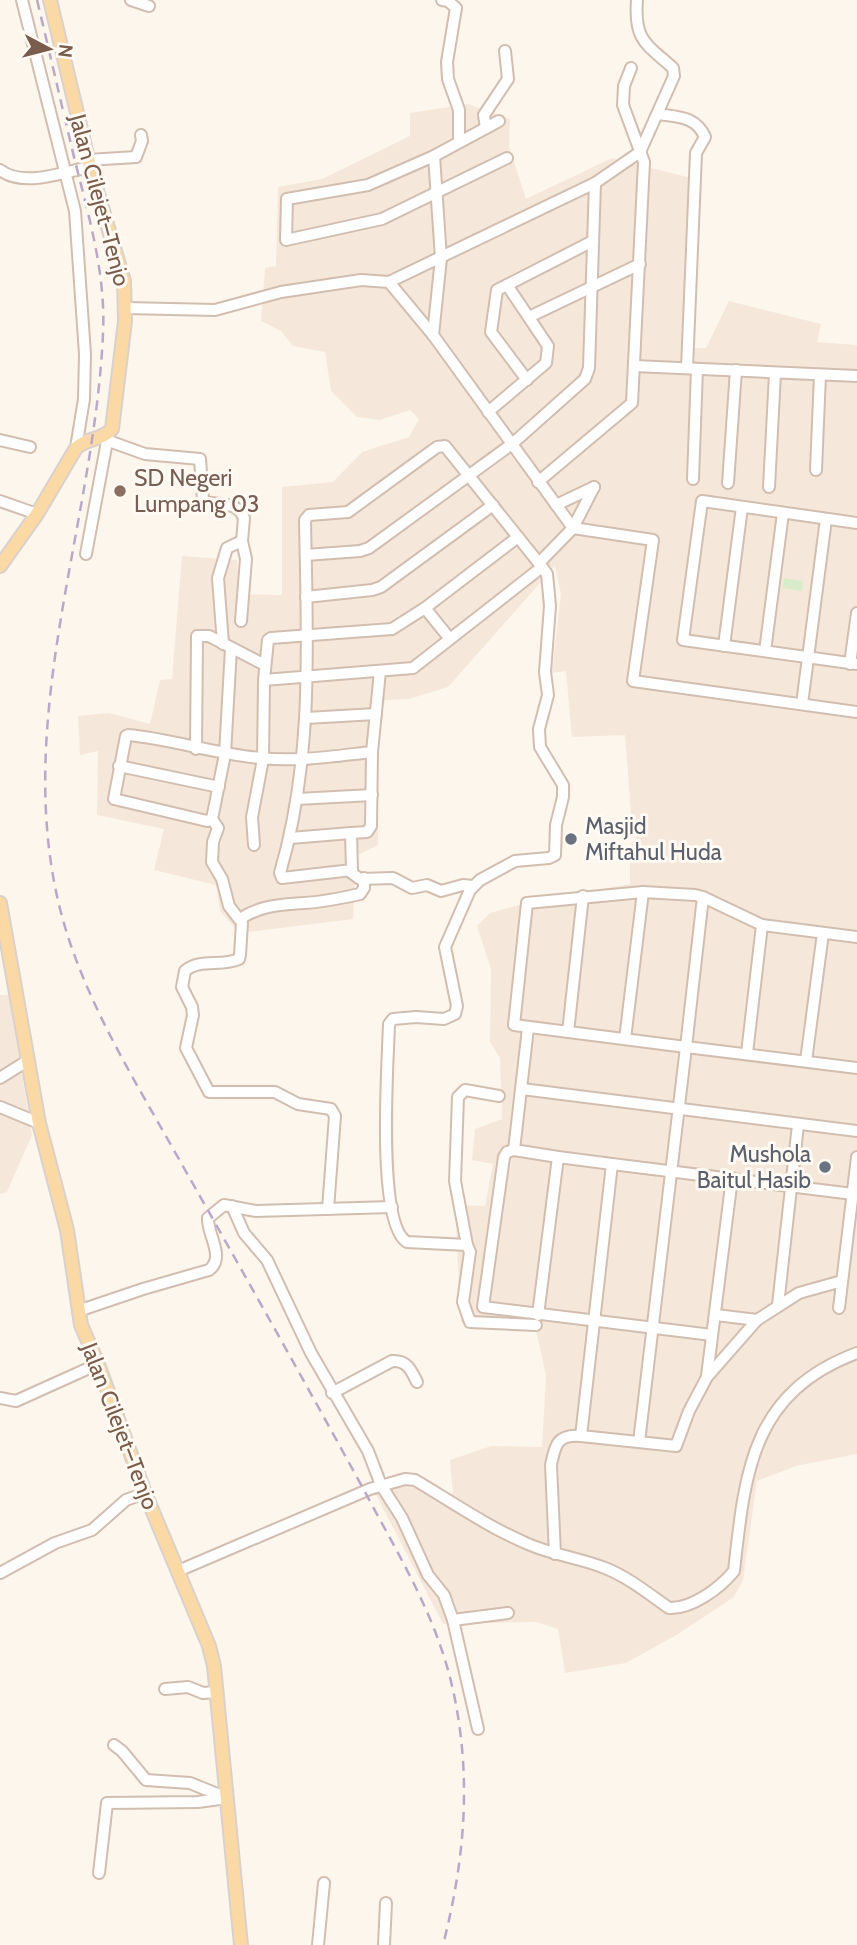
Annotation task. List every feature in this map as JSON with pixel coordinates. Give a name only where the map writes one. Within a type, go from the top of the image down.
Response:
[{"type":"main road","name":"Jalan Cilejet–Tenjo","points":[[51,0],[89,163],[121,265],[126,308],[113,423],[107,436]]},
{"type":"main road","points":[[1,563],[37,514],[76,448],[82,442],[107,436]]},
{"type":"main road","name":"Jalan Cilejet–Tenjo","points":[[0,903],[38,1123],[67,1230],[78,1311],[145,1493],[209,1646],[214,1666],[241,1945]]},
{"type":"street","points":[[22,0],[75,211],[85,354],[84,399],[76,448]]},
{"type":"street","points":[[131,0],[149,6]]},
{"type":"street","points":[[442,0],[455,5],[456,8],[447,62],[448,79],[459,110],[459,142]]},
{"type":"street","points":[[126,308],[215,310],[281,292],[361,279],[389,282],[595,183],[640,152],[674,72],[639,33],[635,24],[637,0]]},
{"type":"street","points":[[486,128],[484,115],[508,79],[505,51]]},
{"type":"street","points":[[538,482],[632,402],[644,162],[624,105],[624,86],[631,68]]},
{"type":"street","points":[[658,114],[692,120],[700,126],[705,136],[696,153],[693,479]]},
{"type":"street","points":[[499,121],[434,156],[369,185],[287,199],[286,240],[376,221],[507,158]]},
{"type":"street","points":[[0,170],[15,178],[65,172],[89,163],[136,157],[142,141],[141,135]]},
{"type":"street","points":[[433,335],[441,258],[434,156]]},
{"type":"street","points":[[306,555],[369,548],[512,444],[585,379],[589,368],[595,183]]},
{"type":"street","points":[[527,380],[491,332],[497,290],[593,241]]},
{"type":"street","points":[[529,317],[640,264]]},
{"type":"street","points":[[389,282],[433,335],[573,528],[653,540],[633,681],[857,712]]},
{"type":"street","points":[[488,412],[546,363],[549,351],[507,285]]},
{"type":"street","points":[[634,366],[857,376]]},
{"type":"street","points":[[729,483],[736,370]]},
{"type":"street","points":[[769,487],[775,373]]},
{"type":"street","points":[[816,470],[820,375]]},
{"type":"street","points":[[86,554],[107,436],[145,454],[201,459],[203,499],[209,504],[228,504],[240,511],[244,518],[242,541],[246,559],[241,621]]},
{"type":"street","points":[[0,440],[30,447]]},
{"type":"street","points":[[467,1245],[404,1241],[400,1237],[392,1207],[384,1133],[389,1024],[393,1019],[444,1019],[455,1014],[457,1006],[445,947],[473,886],[515,861],[549,859],[555,855],[556,825],[564,792],[563,785],[540,747],[539,729],[548,695],[545,672],[550,606],[547,574],[445,446],[440,445],[348,512],[307,517],[308,678],[304,760],[290,838],[280,873],[282,878],[349,871],[357,877],[393,878],[410,887],[427,886],[441,891],[463,885],[473,886]]},
{"type":"street","points":[[264,680],[413,668],[540,565],[573,528],[594,487],[556,505]]},
{"type":"street","points":[[0,501],[37,514]]},
{"type":"street","points":[[857,523],[702,501],[682,640],[853,664],[857,613]]},
{"type":"street","points":[[306,597],[381,587],[493,505]]},
{"type":"street","points":[[724,646],[742,507]]},
{"type":"street","points":[[765,652],[783,513]]},
{"type":"street","points":[[802,704],[826,519]]},
{"type":"street","points":[[254,845],[252,817],[262,759],[266,644],[271,638],[392,629],[425,608],[517,537]]},
{"type":"street","points":[[242,541],[227,548],[218,578],[218,605],[227,646],[225,754],[212,819],[218,828],[213,842],[214,867],[222,879],[229,906],[240,919],[243,929],[239,959],[233,962],[192,965],[183,975],[182,987],[193,1014],[186,1048],[209,1092],[275,1092],[298,1104],[331,1109],[335,1116],[328,1209]]},
{"type":"street","points":[[425,608],[450,639]]},
{"type":"street","points":[[195,748],[195,639],[199,634],[209,636],[265,665]]},
{"type":"street","points":[[290,838],[367,832],[370,829],[372,752],[380,671]]},
{"type":"street","points":[[306,718],[376,714]]},
{"type":"street","points":[[212,819],[207,821],[116,800],[114,797],[126,736],[262,759],[304,760],[372,752]]},
{"type":"street","points":[[119,766],[219,787]]},
{"type":"street","points":[[297,799],[372,795]]},
{"type":"street","points":[[349,871],[353,866],[351,833]]},
{"type":"street","points":[[240,919],[250,912],[275,904],[305,903],[360,894],[364,888],[364,878]]},
{"type":"street","points":[[625,1039],[643,892]]},
{"type":"street","points":[[857,937],[762,925],[695,895],[643,892],[527,903],[512,1021],[517,1026],[528,1028],[857,1068]]},
{"type":"street","points":[[568,1032],[583,896]]},
{"type":"street","points":[[639,1442],[703,898]]},
{"type":"street","points":[[747,1053],[762,925]]},
{"type":"street","points":[[806,1061],[823,933]]},
{"type":"street","points":[[514,1150],[528,1028]]},
{"type":"street","points":[[0,1078],[27,1061]]},
{"type":"street","points":[[522,1089],[857,1131]]},
{"type":"street","points":[[499,1096],[465,1090],[458,1097],[455,1181],[470,1252],[463,1302],[470,1322],[593,1321],[712,1335]]},
{"type":"street","points":[[0,1107],[38,1123]]},
{"type":"street","points":[[778,1305],[798,1125]]},
{"type":"street","points":[[537,1320],[485,1309],[482,1305],[503,1157],[507,1152],[514,1150],[853,1194]]},
{"type":"street","points":[[537,1320],[558,1157]]},
{"type":"street","points":[[839,1308],[857,1157]]},
{"type":"street","points":[[581,1436],[612,1164]]},
{"type":"street","points":[[707,1377],[732,1178]]},
{"type":"street","points":[[78,1311],[209,1270],[214,1266],[217,1257],[208,1218],[221,1206],[256,1211],[392,1207]]},
{"type":"street","points":[[232,1206],[244,1233],[267,1260],[311,1353],[368,1451],[381,1485],[402,1518],[428,1575],[444,1595],[453,1620],[478,1729]]},
{"type":"street","points":[[555,1554],[551,1465],[560,1439],[568,1434],[676,1446],[689,1411],[707,1377],[757,1320],[799,1293],[842,1281]]},
{"type":"street","points":[[716,1315],[757,1320]]},
{"type":"street","points":[[178,1571],[381,1485],[405,1479],[415,1480],[473,1516],[526,1543],[621,1575],[669,1608],[678,1609],[726,1581],[734,1572],[752,1455],[769,1419],[788,1394],[816,1373],[857,1353]]},
{"type":"street","points":[[332,1393],[392,1361],[400,1360],[408,1365],[417,1382]]},
{"type":"street","points":[[0,1398],[16,1401],[98,1364]]},
{"type":"street","points":[[0,1573],[55,1544],[92,1530],[126,1500],[145,1493]]},
{"type":"street","points":[[453,1620],[508,1613]]},
{"type":"street","points":[[165,1689],[188,1687],[203,1693],[217,1692]]},
{"type":"street","points":[[114,1745],[146,1780],[190,1783],[227,1798]]},
{"type":"street","points":[[143,1804],[146,1780]]},
{"type":"street","points":[[99,1873],[106,1805],[110,1802],[143,1804],[227,1798]]},
{"type":"street","points":[[318,1945],[324,1884]]},
{"type":"street","points":[[384,1945],[386,1903]]},
{"type":"shaded area","points":[[468,104],[510,119],[509,146],[526,199],[612,158],[695,179],[688,348],[706,348],[729,301],[821,324],[817,342],[857,345],[857,1454],[796,1466],[757,1481],[743,1580],[734,1597],[678,1634],[626,1663],[565,1673],[558,1629],[536,1622],[443,1624],[370,1483],[409,1477],[453,1494],[450,1460],[491,1446],[542,1447],[546,1376],[536,1330],[490,1328],[461,1322],[455,1205],[485,1206],[493,1164],[472,1160],[475,1129],[502,1119],[500,1058],[490,1042],[491,969],[477,926],[490,913],[530,902],[630,884],[630,845],[635,840],[638,827],[632,826],[625,735],[572,737],[566,671],[552,673],[561,594],[555,566],[448,687],[409,699],[385,700],[378,734],[378,845],[356,856],[353,919],[239,933],[220,911],[216,885],[154,870],[164,829],[97,815],[98,751],[80,755],[78,716],[109,713],[150,724],[160,680],[172,679],[182,556],[237,560],[240,594],[282,595],[282,487],[333,482],[362,452],[409,437],[419,419],[410,410],[380,420],[357,417],[331,391],[325,352],[293,346],[281,331],[261,321],[265,268],[276,266],[278,187],[322,179],[410,136],[410,113]]},
{"type":"shaded area","points":[[0,995],[9,995],[32,1135],[7,1192],[0,1194]]},
{"type":"green space","points":[[784,578],[803,581],[802,591],[783,588]]},
{"type":"railway","points":[[37,0],[91,225],[103,312],[96,408],[49,705],[45,779],[50,853],[65,927],[84,981],[108,1032],[365,1492],[416,1588],[437,1637],[453,1690],[459,1722],[464,1786],[457,1881],[443,1945]]},
{"type":"place","name":"SD Negeri Lumpang 03","points":[[120,491]]},
{"type":"place","name":"Masjid Miftahul Huda","points":[[571,839]]},
{"type":"place","name":"Mushola Baitul Hasib","points":[[825,1167]]}]
